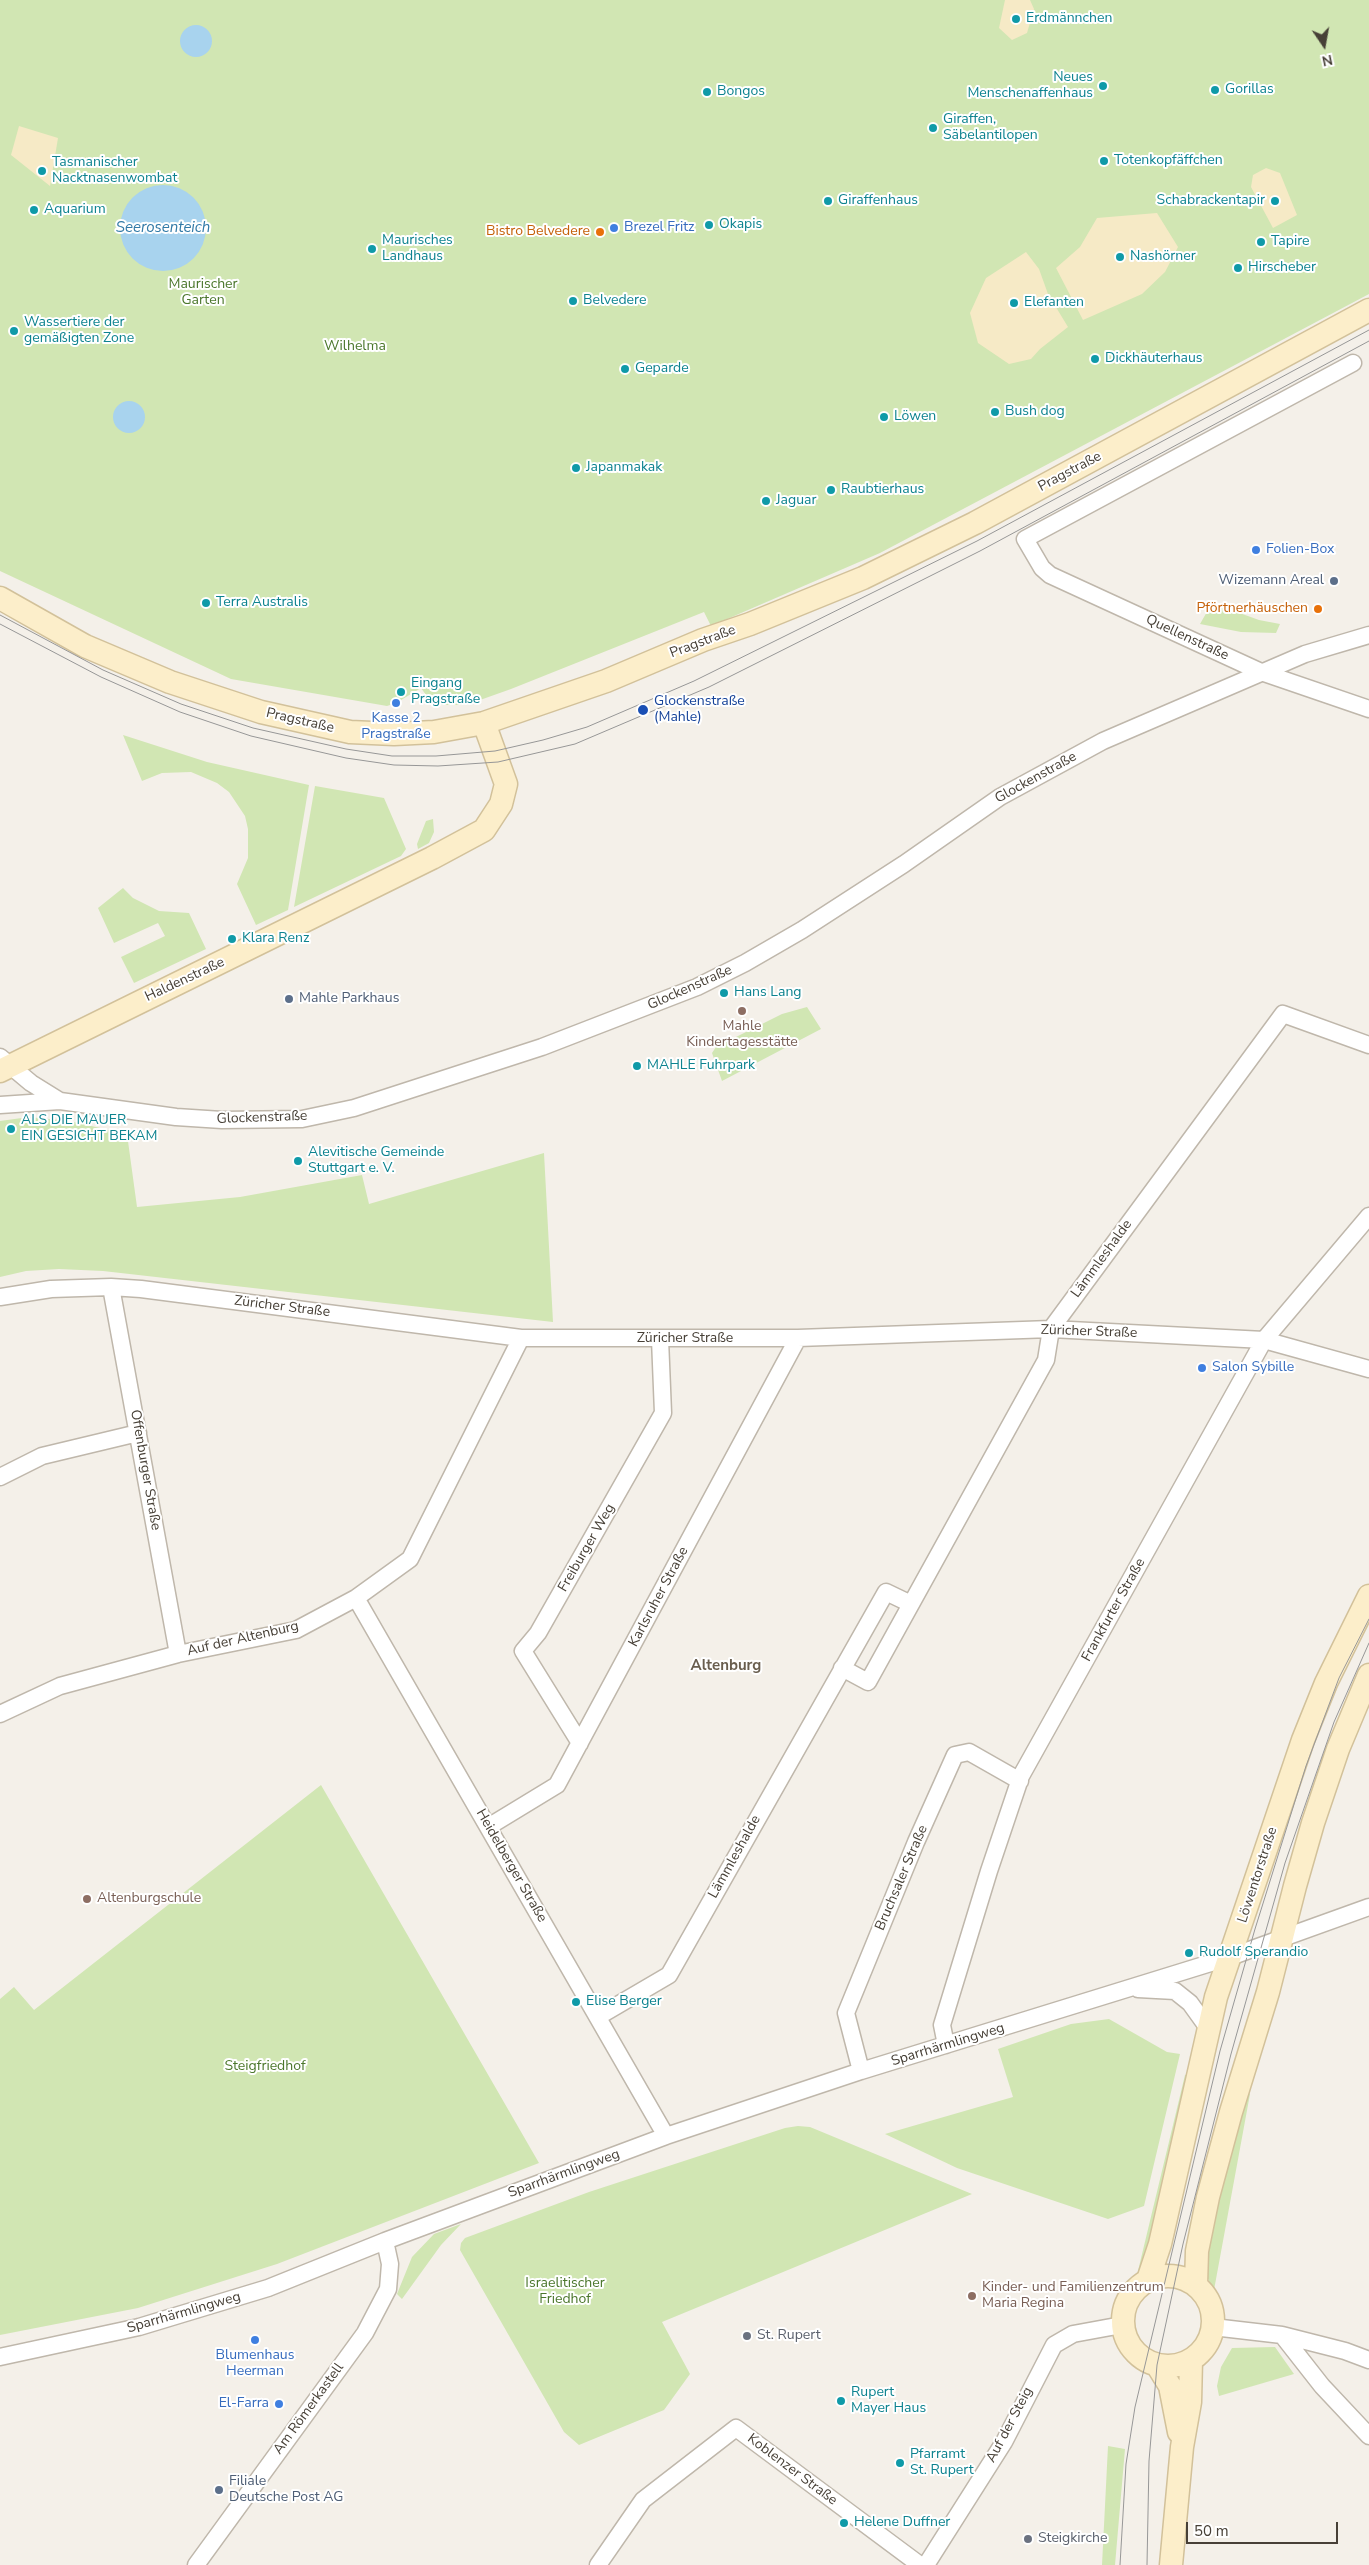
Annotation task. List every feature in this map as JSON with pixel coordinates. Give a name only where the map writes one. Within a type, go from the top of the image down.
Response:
[{"type":"main road","name":"Pragstraße","points":[[0,598],[86,646],[170,682],[261,712],[359,733],[434,732],[484,724],[606,681],[703,640],[750,624],[863,578],[975,523],[1369,310]]},
{"type":"main road","name":"Haldenstraße","points":[[4,1064],[240,954],[484,830],[495,817],[506,784],[484,724]]},
{"type":"main road","name":"Löwentorstraße","points":[[1148,2280],[1160,2244],[1208,2028],[1230,1957],[1303,1740],[1326,1683],[1369,1596]]},
{"type":"main road","points":[[1196,2285],[1197,2250],[1208,2197],[1231,2112],[1268,1992],[1312,1823],[1338,1750],[1369,1675]]},
{"type":"main road","points":[[1165,2275],[1176,2276],[1196,2285],[1210,2304],[1213,2328],[1209,2340],[1201,2351],[1191,2360],[1180,2364],[1158,2365],[1136,2354],[1125,2338],[1122,2324],[1123,2311],[1128,2298],[1148,2280],[1165,2275]]},
{"type":"main road","points":[[1171,2565],[1182,2447],[1190,2402],[1191,2360]]},
{"type":"main road","points":[[1158,2365],[1170,2386],[1182,2447]]},
{"type":"street","name":"Quellenstraße","points":[[1353,363],[1246,418],[1024,539],[1042,568],[1050,575],[1261,672],[1369,708]]},
{"type":"street","name":"Glockenstraße","points":[[0,1105],[60,1101],[176,1117],[222,1120],[302,1119],[354,1108],[542,1046],[697,987],[745,963],[904,864],[1000,798],[1103,741],[1305,654],[1369,635]]},
{"type":"street","name":"Lämmleshalde","points":[[842,1668],[868,1682],[1046,1360],[1051,1329],[1283,1014],[1369,1045]]},
{"type":"street","name":"Glockenstraße","points":[[4,1064],[60,1101]]},
{"type":"street","name":"Frankfurter Straße","points":[[946,2045],[942,2025],[989,1871],[1020,1780],[1264,1340],[1369,1216]]},
{"type":"street","name":"Züricher Straße","points":[[0,1297],[51,1289],[111,1287],[521,1338],[798,1338],[1051,1329],[1264,1340],[1369,1370]]},
{"type":"street","name":"Offenburger Straße","points":[[111,1287],[178,1654]]},
{"type":"street","name":"Auf der Altenburg","points":[[0,1714],[60,1686],[178,1654],[296,1630],[356,1598],[410,1559],[521,1338]]},
{"type":"street","name":"Karlsruher Straße","points":[[488,1827],[557,1785],[798,1338]]},
{"type":"street","name":"Freiburger Weg","points":[[580,1743],[523,1651],[538,1634],[663,1413],[660,1339]]},
{"type":"street","points":[[0,1478],[42,1456],[138,1433]]},
{"type":"street","name":"Lämmleshalde","points":[[599,2016],[669,1975],[886,1592],[911,1604]]},
{"type":"street","name":"Heidelberger Straße","points":[[356,1598],[599,2016],[666,2136]]},
{"type":"street","name":"Bruchsaler Straße","points":[[861,2071],[846,2013],[916,1842],[955,1755],[969,1752],[1020,1780]]},
{"type":"street","name":"Sparrhärmlingweg","points":[[0,2357],[139,2327],[268,2288],[385,2240],[666,2136],[861,2071],[1230,1957],[1369,1908]]},
{"type":"street","name":"Sparrhärmlingweg","points":[[1128,1989],[1175,1991],[1190,2003],[1208,2028]]},
{"type":"street","name":"Am Römerkastell","points":[[196,2565],[365,2333],[388,2288],[390,2264],[385,2240]]},
{"type":"street","name":"Auf der Steig","points":[[926,2565],[1004,2442],[1054,2345],[1073,2334],[1122,2324]]},
{"type":"street","points":[[1213,2328],[1282,2335],[1345,2351],[1369,2360]]},
{"type":"street","points":[[1282,2335],[1322,2386],[1369,2436]]},
{"type":"street","name":"Koblenzer Straße","points":[[598,2565],[643,2500],[736,2428],[920,2565]]},
{"type":"green space","name":"Wilhelma","points":[[0,0],[1369,0],[1369,294],[880,553],[711,626],[704,612],[466,705],[440,705],[426,695],[421,688],[396,703],[387,706],[231,679],[0,571]]},
{"type":"green space","points":[[1212,603],[1259,620],[1280,624],[1276,633],[1241,632],[1200,624]]},
{"type":"green space","points":[[123,735],[207,762],[309,785],[288,910],[256,925],[237,884],[248,858],[248,829],[245,816],[229,792],[217,783],[191,772],[162,773],[142,781]]},
{"type":"green space","points":[[315,786],[384,798],[406,849],[401,856],[294,907]]},
{"type":"green space","points":[[433,819],[434,832],[429,843],[418,849],[417,844],[426,821]]},
{"type":"green space","points":[[123,888],[133,898],[159,911],[189,913],[206,949],[134,983],[121,957],[165,936],[158,923],[114,943],[98,908]]},
{"type":"green space","points":[[807,1007],[821,1029],[722,1081],[712,1053],[716,1047],[782,1014]]},
{"type":"green space","points":[[29,1117],[69,1121],[127,1134],[137,1207],[240,1197],[362,1175],[369,1204],[544,1153],[553,1322],[103,1271],[59,1269],[26,1271],[0,1277],[0,1121]]},
{"type":"green space","name":"Steigfriedhof","points":[[321,1785],[539,2163],[277,2264],[138,2308],[0,2335],[0,1999],[14,1987],[34,2010]]},
{"type":"green space","points":[[1109,2019],[1167,2052],[1180,2054],[1144,2206],[1108,2219],[957,2168],[885,2134],[1013,2097],[998,2049],[1071,2024]]},
{"type":"green space","points":[[1188,2074],[1142,2271],[1137,2275],[1185,2075]]},
{"type":"green space","points":[[1247,2092],[1250,2094],[1214,2290],[1207,2277],[1206,2257],[1210,2224]]},
{"type":"green space","name":"Israelitischer Friedhof","points":[[810,2127],[972,2194],[662,2322],[690,2374],[664,2410],[579,2445],[564,2432],[460,2250],[461,2243],[465,2238],[589,2192],[785,2128]]},
{"type":"green space","points":[[461,2224],[441,2245],[402,2299],[397,2294],[412,2257],[434,2234]]},
{"type":"green space","points":[[1275,2347],[1294,2374],[1219,2396],[1217,2386],[1221,2367],[1232,2348]]},
{"type":"green space","points":[[1108,2446],[1125,2449],[1115,2565],[1102,2565]]},
{"type":"sand","name":"Erdmännchen","points":[[1005,0],[1030,0],[1034,9],[1027,33],[1012,40],[999,28]]},
{"type":"sand","name":"Tasmanischer Nacktnasenwombat","points":[[19,126],[58,138],[50,186],[11,155]]},
{"type":"sand","name":"Schabrackentapir","points":[[1266,168],[1280,173],[1297,215],[1273,228],[1251,187],[1253,175]]},
{"type":"sand","name":"Nashörner","points":[[1157,213],[1178,247],[1165,272],[1142,294],[1083,320],[1056,268],[1080,247],[1097,218]]},
{"type":"sand","name":"Elefanten","points":[[1026,252],[1039,269],[1048,294],[1068,327],[1040,349],[1031,359],[1009,364],[978,343],[970,313],[986,278]]},
{"type":"water","points":[[196,25],[207,30],[212,41],[207,52],[196,57],[185,52],[180,41],[185,30]]},
{"type":"water","name":"Seerosenteich","points":[[155,185],[171,185],[180,188],[194,197],[203,211],[206,228],[203,245],[194,259],[180,268],[171,271],[155,271],[139,264],[127,252],[120,236],[120,220],[127,204],[139,192]]},
{"type":"water","points":[[129,401],[141,405],[145,417],[141,429],[129,433],[117,429],[113,417],[117,405]]},
{"type":"tram line","points":[[0,615],[103,670],[181,704],[253,728],[346,749],[392,756],[436,756],[495,751],[587,727],[694,681],[977,541],[1369,330]]},
{"type":"tram line","points":[[0,624],[101,677],[180,712],[251,736],[346,758],[394,765],[438,766],[498,762],[575,744],[709,687],[980,551],[1369,341]]},
{"type":"tram line","points":[[1120,2565],[1126,2464],[1135,2407],[1220,2051],[1255,1929],[1306,1766],[1339,1678],[1369,1619]]},
{"type":"tram line","points":[[1147,2565],[1149,2461],[1157,2365],[1183,2244],[1231,2054],[1285,1863],[1334,1722],[1369,1643]]},
{"type":"place","name":"Erdmännchen","points":[[1016,19]]},
{"type":"place","name":"Neues Menschenaffenhaus","points":[[1103,86]]},
{"type":"place","name":"Gorillas","points":[[1215,90]]},
{"type":"place","name":"Bongos","points":[[707,92]]},
{"type":"place","name":"Giraffen, Säbelantilopen","points":[[933,128]]},
{"type":"place","name":"Totenkopfäffchen","points":[[1104,161]]},
{"type":"place","name":"Tasmanischer Nacktnasenwombat","points":[[42,171]]},
{"type":"place","name":"Giraffenhaus","points":[[828,201]]},
{"type":"place","name":"Schabrackentapir","points":[[1275,201]]},
{"type":"place","name":"Aquarium","points":[[34,210]]},
{"type":"place","name":"Okapis","points":[[709,225]]},
{"type":"place","name":"Brezel Fritz","points":[[614,228]]},
{"type":"place","name":"Bistro Belvedere","points":[[600,232]]},
{"type":"place","name":"Tapire","points":[[1261,242]]},
{"type":"place","name":"Maurisches Landhaus","points":[[372,249]]},
{"type":"place","name":"Nashörner","points":[[1120,257]]},
{"type":"place","name":"Hirscheber","points":[[1238,268]]},
{"type":"place","name":"Belvedere","points":[[573,301]]},
{"type":"place","name":"Elefanten","points":[[1014,303]]},
{"type":"place","name":"Wassertiere der gemäßigten Zone","points":[[14,331]]},
{"type":"place","name":"Dickhäuterhaus","points":[[1095,359]]},
{"type":"place","name":"Geparde","points":[[625,369]]},
{"type":"place","name":"Bush dog","points":[[995,412]]},
{"type":"place","name":"Löwen","points":[[884,417]]},
{"type":"place","name":"Japanmakak","points":[[576,468]]},
{"type":"place","name":"Raubtierhaus","points":[[831,490]]},
{"type":"place","name":"Jaguar","points":[[766,501]]},
{"type":"place","name":"Folien-Box","points":[[1256,550]]},
{"type":"place","name":"Wizemann Areal","points":[[1334,581]]},
{"type":"place","name":"Terra Australis","points":[[206,603]]},
{"type":"place","name":"Pförtnerhäuschen","points":[[1318,609]]},
{"type":"place","name":"Eingang Pragstraße","points":[[401,692]]},
{"type":"place","name":"Kasse 2 Pragstraße","points":[[396,703]]},
{"type":"place","name":"Glockenstraße (Mahle)","points":[[643,710]]},
{"type":"place","name":"Klara Renz","points":[[232,939]]},
{"type":"place","name":"Hans Lang","points":[[724,993]]},
{"type":"place","name":"Mahle Parkhaus","points":[[289,999]]},
{"type":"place","name":"Mahle Kindertagesstätte","points":[[742,1011]]},
{"type":"place","name":"MAHLE Fuhrpark","points":[[637,1066]]},
{"type":"place","name":"ALS DIE MAUER EIN GESICHT BEKAM","points":[[11,1129]]},
{"type":"place","name":"Alevitische Gemeinde Stuttgart e. V.","points":[[298,1161]]},
{"type":"place","name":"Salon Sybille","points":[[1202,1368]]},
{"type":"place","name":"Altenburgschule","points":[[87,1899]]},
{"type":"place","name":"Rudolf Sperandio","points":[[1189,1953]]},
{"type":"place","name":"Elise Berger","points":[[576,2002]]},
{"type":"place","name":"Kinder- und Familienzentrum Maria Regina","points":[[972,2296]]},
{"type":"place","name":"St. Rupert","points":[[747,2336]]},
{"type":"place","name":"Blumenhaus Heerman","points":[[255,2340]]},
{"type":"place","name":"Rupert Mayer Haus","points":[[841,2401]]},
{"type":"place","name":"El-Farra","points":[[279,2404]]},
{"type":"place","name":"Pfarramt St. Rupert","points":[[900,2463]]},
{"type":"place","name":"Filiale Deutsche Post AG","points":[[219,2490]]},
{"type":"place","name":"Helene Duffner","points":[[844,2523]]},
{"type":"place","name":"Steigkirche","points":[[1028,2539]]},
{"type":"district","name":"Altenburg","points":[[726,1666]]},
{"type":"park label","name":"Maurischer Garten","points":[[203,294]]}]
